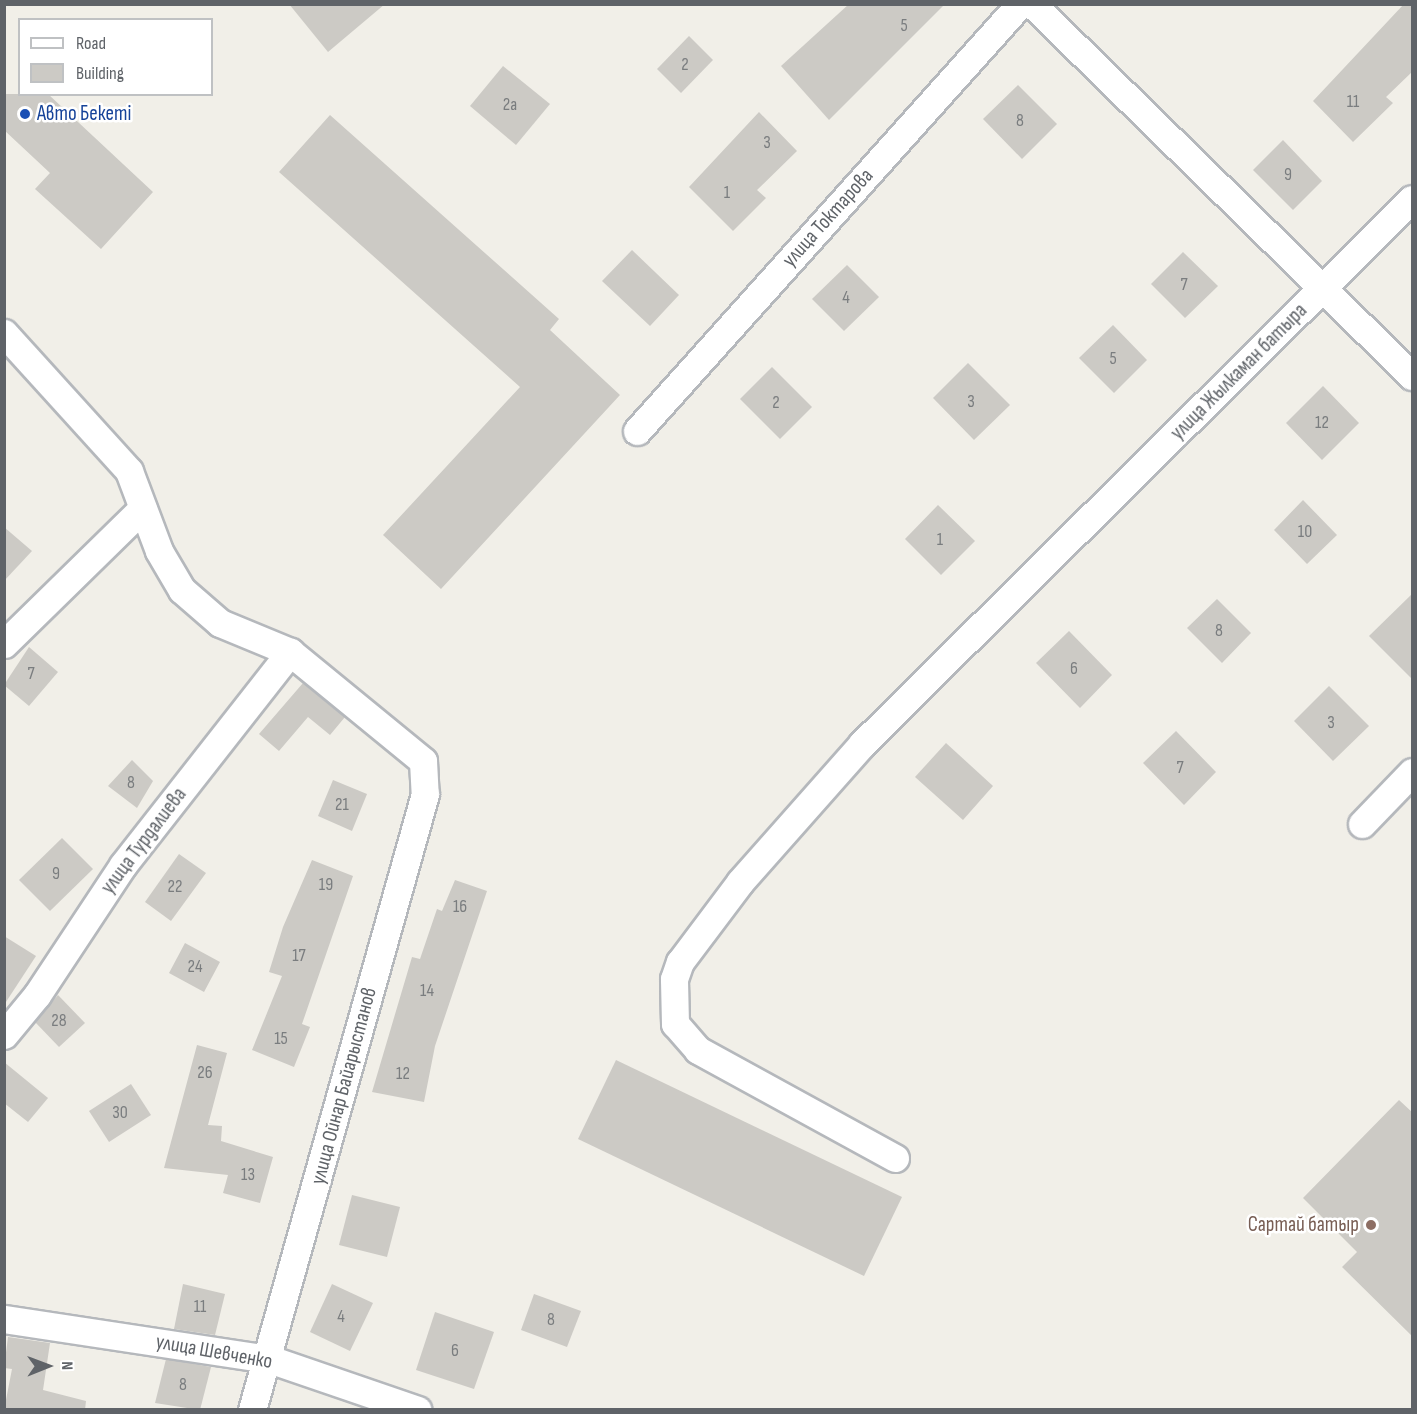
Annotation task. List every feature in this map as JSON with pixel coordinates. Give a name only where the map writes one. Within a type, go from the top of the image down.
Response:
[{"type":"street","name":"улица Токтарова","points":[[637,431],[1020,4]]},
{"type":"street","points":[[1032,4],[1413,376]]},
{"type":"street","name":"улица Жылкаман батыра","points":[[895,1158],[698,1050],[675,1024],[674,978],[680,962],[740,882],[862,744],[1066,545],[1413,199]]},
{"type":"street","points":[[7,343],[129,471],[159,550],[182,590],[220,623],[290,652]]},
{"type":"street","points":[[4,644],[143,508]]},
{"type":"street","name":"улица Ойнар Байарыстанов","points":[[252,1410],[269,1359],[425,794],[423,761],[290,652]]},
{"type":"street","name":"улица Турдалиева","points":[[4,1035],[37,995],[123,866],[290,652]]},
{"type":"street","points":[[1362,824],[1413,772]]},
{"type":"street","name":"улица Шевченко","points":[[4,1319],[269,1359],[418,1410]]},
{"type":"building","points":[[289,4],[385,4],[328,52]]},
{"type":"building","points":[[849,4],[945,4],[829,120],[781,66]]},
{"type":"building","points":[[1404,4],[1413,4],[1413,71],[1386,97],[1393,103],[1353,142],[1313,101]]},
{"type":"building","points":[[689,36],[713,60],[681,93],[657,69]]},
{"type":"building","points":[[503,66],[550,104],[516,145],[470,106]]},
{"type":"building","points":[[1018,85],[1057,124],[1022,159],[983,119]]},
{"type":"building","points":[[4,94],[50,96],[153,192],[101,249],[35,189],[50,173],[4,130]]},
{"type":"building","points":[[759,112],[797,151],[757,190],[766,198],[733,231],[689,187]]},
{"type":"building","points":[[330,115],[559,319],[550,330],[620,395],[441,589],[383,535],[520,387],[279,172]]},
{"type":"building","points":[[1283,140],[1322,181],[1293,210],[1253,170]]},
{"type":"building","points":[[632,250],[679,295],[650,326],[602,281]]},
{"type":"building","points":[[1183,252],[1218,286],[1185,318],[1151,284]]},
{"type":"building","points":[[847,265],[879,297],[844,331],[812,299]]},
{"type":"building","points":[[1113,325],[1147,360],[1114,393],[1079,358]]},
{"type":"building","points":[[968,363],[1010,405],[974,440],[933,398]]},
{"type":"building","points":[[772,367],[812,407],[780,439],[740,399]]},
{"type":"building","points":[[1323,386],[1359,423],[1322,460],[1286,423]]},
{"type":"building","points":[[1303,500],[1337,535],[1307,564],[1274,530]]},
{"type":"building","points":[[938,505],[975,541],[941,575],[905,539]]},
{"type":"building","points":[[4,527],[32,551],[4,581]]},
{"type":"building","points":[[1413,593],[1413,680],[1369,636]]},
{"type":"building","points":[[1217,599],[1251,633],[1222,663],[1187,628]]},
{"type":"building","points":[[1069,631],[1112,675],[1080,708],[1036,663]]},
{"type":"building","points":[[29,647],[58,672],[29,706],[4,685]]},
{"type":"building","points":[[303,683],[345,717],[330,735],[308,717],[279,751],[259,734]]},
{"type":"building","points":[[1329,686],[1369,726],[1333,761],[1294,721]]},
{"type":"building","points":[[1176,731],[1216,772],[1184,805],[1143,763]]},
{"type":"building","points":[[946,743],[993,786],[963,820],[915,777]]},
{"type":"building","points":[[132,760],[153,781],[137,808],[108,786]]},
{"type":"building","points":[[333,780],[367,794],[352,831],[318,816]]},
{"type":"building","points":[[62,838],[93,869],[50,911],[19,880]]},
{"type":"building","points":[[179,854],[206,873],[171,921],[145,902]]},
{"type":"building","points":[[312,860],[353,876],[302,1024],[310,1027],[294,1067],[252,1050],[282,976],[269,972],[283,927]]},
{"type":"building","points":[[455,880],[487,891],[435,1046],[424,1102],[372,1092],[412,957],[420,959],[437,909],[442,911]]},
{"type":"building","points":[[4,936],[36,956],[4,1005]]},
{"type":"building","points":[[185,943],[220,962],[204,992],[169,973]]},
{"type":"building","points":[[58,995],[85,1023],[59,1047],[35,1022]]},
{"type":"building","points":[[197,1045],[227,1053],[208,1125],[222,1126],[221,1141],[273,1157],[260,1203],[223,1193],[228,1175],[164,1168]]},
{"type":"building","points":[[616,1060],[902,1197],[864,1276],[578,1139]]},
{"type":"building","points":[[4,1062],[48,1098],[28,1122],[4,1103]]},
{"type":"building","points":[[131,1084],[151,1115],[109,1142],[89,1111]]},
{"type":"building","name":"Сартай батыр","points":[[1399,1100],[1413,1113],[1413,1337],[1342,1267],[1357,1252],[1303,1198]]},
{"type":"building","points":[[352,1195],[400,1207],[387,1257],[339,1245]]},
{"type":"building","points":[[183,1284],[225,1294],[215,1335],[174,1329]]},
{"type":"building","points":[[332,1284],[373,1303],[350,1351],[310,1332]]},
{"type":"building","points":[[534,1294],[581,1311],[567,1347],[521,1330]]},
{"type":"building","points":[[435,1312],[494,1332],[474,1389],[416,1370]]},
{"type":"building","points":[[8,1337],[50,1343],[43,1390],[86,1401],[85,1410],[4,1410],[12,1369],[4,1368]]},
{"type":"building","points":[[166,1359],[211,1367],[200,1410],[155,1403]]},
{"type":"place","name":"Авто Бекетi","points":[[25,114]]},
{"type":"place","name":"Сартай батыр","points":[[1371,1225]]}]
